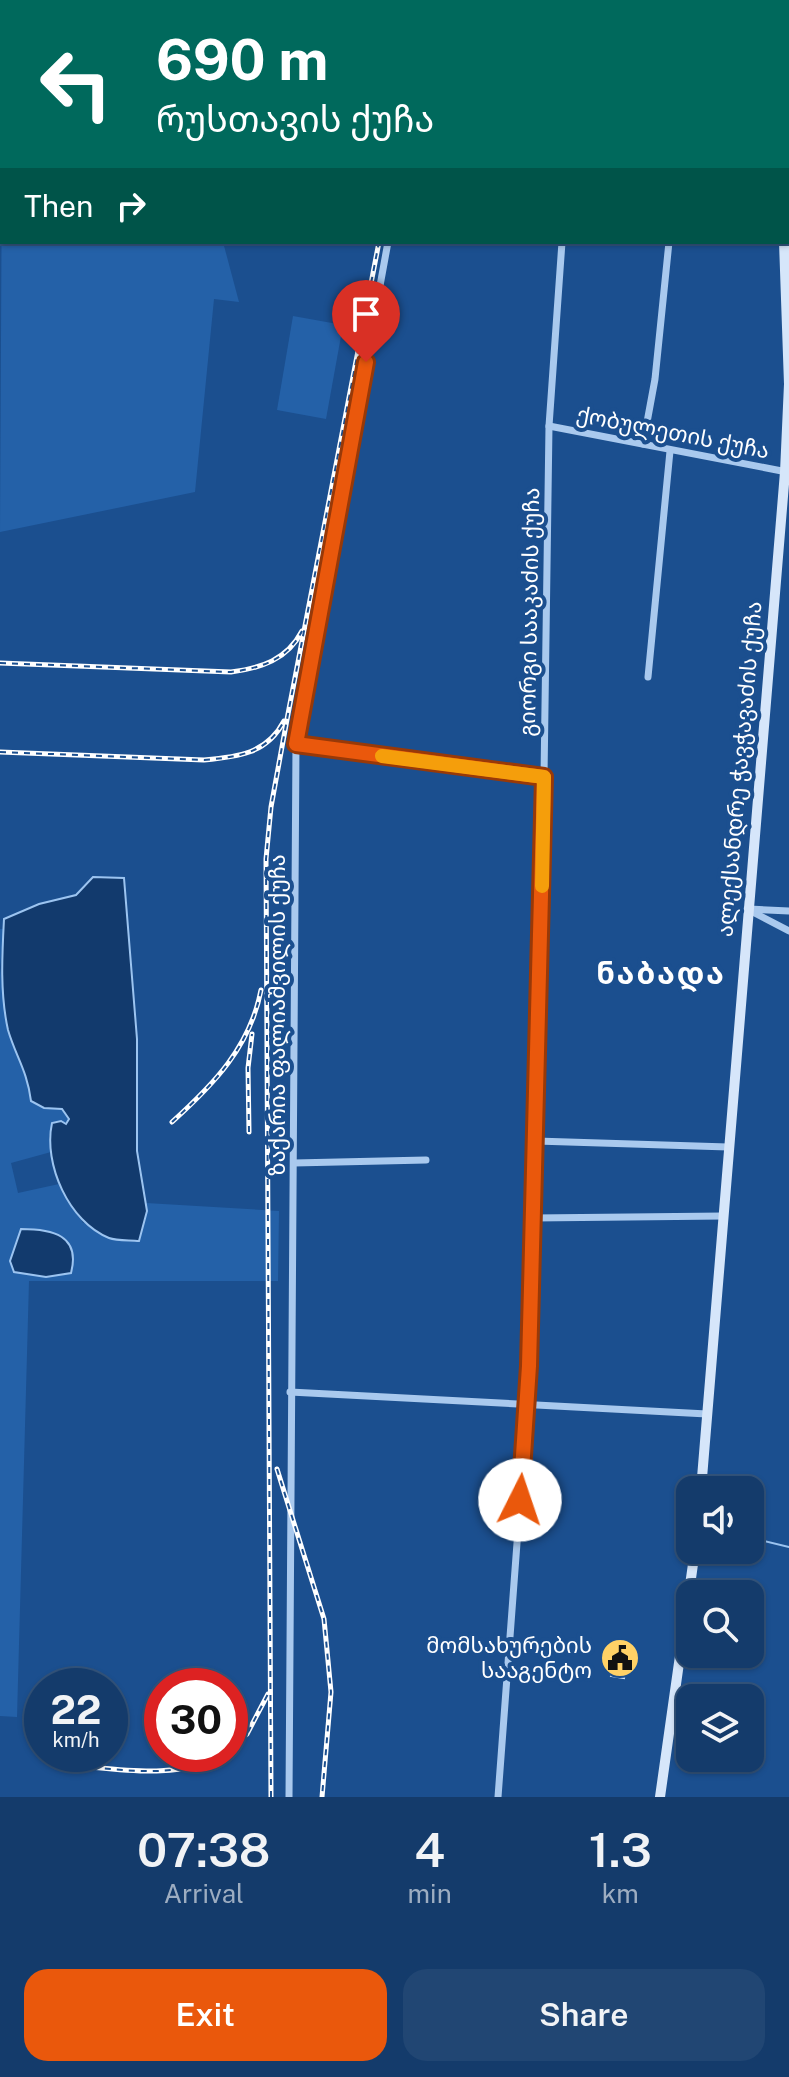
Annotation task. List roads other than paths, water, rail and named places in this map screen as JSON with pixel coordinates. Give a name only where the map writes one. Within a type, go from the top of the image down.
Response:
[{"type":"street","name":"ზაქარია ფალიაშვილის ქუჩა","points":[[289,1797],[296,744],[388,244]]},
{"type":"street","name":"გიორგი სააკაძის ქუჩა","points":[[498,1797],[527,1406],[536,1141],[549,426],[562,244]]},
{"type":"street","points":[[643,444],[655,379],[669,244]]},
{"type":"street","name":"ალექსანდრე ჭავჭავაძის ქუჩა","points":[[702,1476],[747,909],[787,472],[789,384],[784,244]]},
{"type":"street","name":"ქობულეთის ქუჩა","points":[[549,426],[787,472]]},
{"type":"street","points":[[648,677],[670,451]]},
{"type":"street","points":[[296,744],[544,777]]},
{"type":"street","points":[[747,909],[789,911]]},
{"type":"street","points":[[747,909],[789,931]]},
{"type":"street","points":[[536,1141],[728,1147]]},
{"type":"street","points":[[294,1163],[426,1160]]},
{"type":"street","points":[[534,1218],[723,1216]]},
{"type":"street","points":[[290,1392],[707,1414]]},
{"type":"street","points":[[660,1797],[693,1564]]},
{"type":"waterway","points":[[764,1541],[789,1547]]},
{"type":"railway","points":[[271,1797],[266,859],[271,807],[288,714],[379,244]]},
{"type":"railway","points":[[0,663],[231,672],[253,668],[281,656],[302,631]]},
{"type":"railway","points":[[0,752],[216,759],[260,747],[269,741],[284,721]]},
{"type":"railway","points":[[172,1122],[216,1079],[239,1047],[256,1010],[261,990]]},
{"type":"railway","points":[[249,1132],[248,1068],[252,1034]]},
{"type":"railway","points":[[277,1469],[324,1619],[331,1692],[322,1797]]},
{"type":"railway","points":[[248,1732],[268,1694]]},
{"type":"railway","points":[[128,1770],[144,1771]]},
{"type":"place","name":"მომსახურების სააგენტო","points":[[620,1658]]},
{"type":"district","name":"ნაბადა","points":[[661,973]]}]
